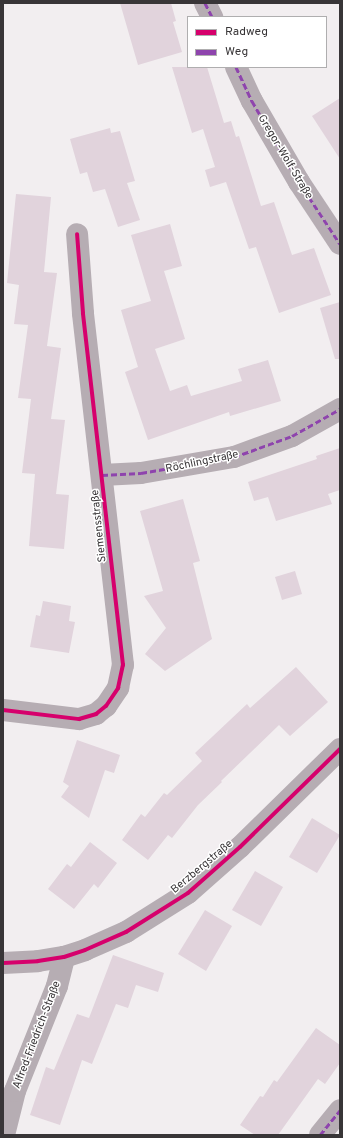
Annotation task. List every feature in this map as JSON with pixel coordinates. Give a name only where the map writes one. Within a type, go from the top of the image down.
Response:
[{"type":"street","points":[[205,3],[212,16]]},
{"type":"street","name":"Gregor-Wolf-Straße","points":[[236,68],[252,101],[299,182],[340,244]]},
{"type":"street","name":"Siemensstraße","points":[[3,710],[79,719],[96,714],[106,706],[118,688],[123,665],[83,313],[77,234]]},
{"type":"street","name":"Röchlingstraße","points":[[102,475],[141,473],[234,457],[292,436],[340,409]]},
{"type":"street","name":"Berzbergstraße","points":[[3,963],[38,961],[64,957],[126,932],[188,893],[240,847],[340,749]]},
{"type":"street","name":"Alfred-Friedrich-Straße","points":[[4,1135],[16,1091],[57,986],[64,957]]},
{"type":"street","points":[[320,1135],[340,1110]]},
{"type":"building","points":[[120,3],[171,3],[176,21],[173,22],[182,52],[138,65]]},
{"type":"building","points":[[172,67],[207,68],[224,123],[231,121],[236,137],[239,136],[261,206],[274,202],[292,255],[314,248],[331,295],[279,313],[256,247],[249,249],[226,182],[210,187],[205,170],[215,167],[203,129],[192,133]]},
{"type":"building","points":[[340,98],[340,159],[312,116]]},
{"type":"building","points":[[110,128],[111,133],[120,131],[135,181],[127,183],[140,220],[118,227],[105,189],[93,192],[87,172],[80,174],[70,139]]},
{"type":"building","points":[[16,194],[51,197],[44,272],[57,273],[47,346],[61,348],[51,419],[65,420],[56,494],[69,495],[64,549],[29,546],[35,474],[22,473],[31,399],[18,398],[28,325],[14,324],[19,285],[7,283]]},
{"type":"building","points":[[170,224],[182,266],[164,271],[185,339],[155,349],[170,391],[187,385],[191,396],[242,381],[238,369],[268,360],[281,401],[230,416],[229,412],[148,440],[125,372],[138,367],[121,310],[151,301],[131,235]]},
{"type":"building","points":[[340,302],[340,359],[335,359],[320,308]]},
{"type":"building","points":[[340,448],[340,490],[328,494],[332,504],[276,521],[268,497],[254,501],[248,482],[317,459],[316,456]]},
{"type":"building","points":[[183,499],[200,561],[193,563],[212,639],[165,671],[145,654],[166,628],[144,596],[163,591],[140,511]]},
{"type":"building","points":[[295,571],[302,594],[282,600],[275,577]]},
{"type":"building","points":[[43,601],[71,606],[69,621],[75,622],[69,653],[30,647],[36,615],[40,616]]},
{"type":"building","points":[[296,667],[328,702],[290,736],[279,725],[198,805],[172,838],[168,835],[148,860],[122,840],[141,814],[145,817],[164,793],[167,795],[202,761],[195,753],[247,704],[250,708]]},
{"type":"building","points":[[77,740],[120,755],[114,773],[105,770],[89,818],[61,797],[69,786],[63,782]]},
{"type":"building","points":[[312,818],[340,835],[317,873],[289,857]]},
{"type":"building","points":[[90,842],[117,863],[98,888],[94,884],[74,909],[48,889],[67,864],[71,867]]},
{"type":"building","points":[[255,871],[283,887],[261,926],[232,910]]},
{"type":"building","points":[[205,910],[232,926],[206,971],[178,954]]},
{"type":"building","points":[[113,955],[164,973],[158,992],[136,985],[128,1008],[116,1004],[92,1064],[82,1060],[60,1125],[30,1115],[46,1067],[54,1070],[77,1014],[89,1018]]},
{"type":"building","points":[[316,1028],[340,1045],[340,1063],[325,1084],[318,1079],[278,1135],[255,1135],[240,1125],[260,1096],[263,1097],[274,1080],[277,1082]]},
{"type":"marked path","points":[[205,3],[212,16]]},
{"type":"marked path","points":[[236,68],[252,101],[299,182],[340,244]]},
{"type":"marked path","points":[[102,475],[141,473],[234,457],[292,436],[340,409]]},
{"type":"marked path","points":[[320,1135],[340,1110]]},
{"type":"cycle path","points":[[3,710],[79,719],[96,714],[106,706],[118,688],[123,665],[83,313],[77,234]]},
{"type":"cycle path","points":[[3,963],[38,961],[64,957],[85,950],[126,932],[188,893],[240,847],[340,749]]}]
